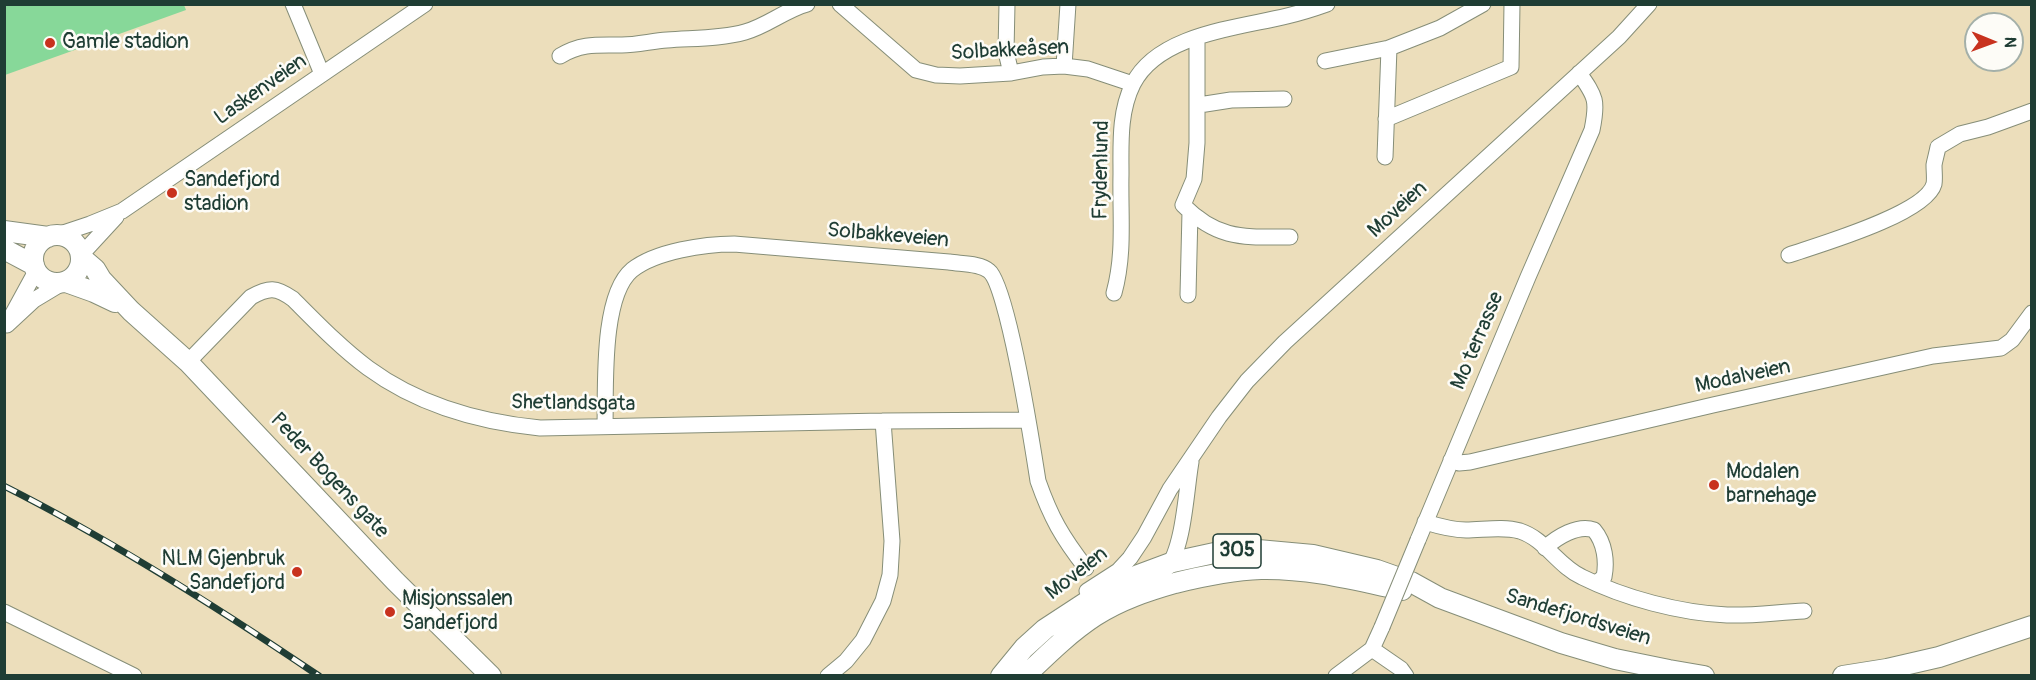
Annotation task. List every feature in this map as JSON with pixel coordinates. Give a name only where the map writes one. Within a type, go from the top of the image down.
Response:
[{"type":"main road","points":[[4,231],[67,237],[75,242],[81,256],[81,265],[77,273],[65,282],[56,283],[48,281],[35,268],[4,249]]},
{"type":"main road","points":[[35,268],[35,250],[40,242],[52,236]]},
{"type":"main road","name":"Peder Bogens gate","points":[[81,256],[95,269],[130,311],[188,362],[395,580],[491,675]]},
{"type":"main road","name":"Peder Bogens gate","points":[[65,282],[94,292],[130,311]]},
{"type":"main road","name":"Sandefjordsveien","points":[[1001,675],[1024,648],[1045,629],[1096,595],[1122,581],[1173,562],[1219,552],[1240,550],[1286,552],[1347,562],[1411,582],[1440,598]]},
{"type":"main road","name":"Sandefjordsveien","points":[[1025,675],[1072,633],[1095,616],[1146,591],[1204,576],[1239,571],[1282,569],[1335,575],[1440,598],[1561,643],[1615,658],[1704,675]]},
{"type":"main road","points":[[1842,675],[1887,669],[1939,657],[2031,626]]},
{"type":"street","points":[[293,4],[322,74]]},
{"type":"street","name":"Laskenveien","points":[[52,236],[122,211],[425,4]]},
{"type":"street","points":[[560,56],[573,47],[626,45],[727,36],[747,32],[771,22],[796,7],[807,4]]},
{"type":"street","name":"Solbakkeåsen","points":[[840,4],[916,70],[936,75],[1011,73],[1064,66],[1088,69],[1133,84]]},
{"type":"street","points":[[1007,4],[1006,52],[1011,73]]},
{"type":"street","points":[[1064,66],[1068,4]]},
{"type":"street","name":"Frydenlund","points":[[1114,293],[1120,272],[1122,244],[1121,126],[1125,104],[1141,72],[1159,55],[1173,46],[1197,37],[1290,16],[1327,4]]},
{"type":"street","points":[[1325,61],[1389,48],[1440,28],[1483,4]]},
{"type":"street","points":[[1386,119],[1511,67],[1512,4]]},
{"type":"street","name":"Moveien","points":[[1045,629],[1057,615],[1084,593],[1118,571],[1130,558],[1170,489],[1219,417],[1247,381],[1285,342],[1619,37],[1648,4]]},
{"type":"street","points":[[1197,37],[1198,105],[1194,179],[1183,205],[1200,220],[1232,236],[1290,237]]},
{"type":"street","points":[[1385,157],[1389,48]]},
{"type":"street","name":"Mo terrasse","points":[[1372,649],[1592,130],[1597,108],[1592,91],[1579,73]]},
{"type":"street","points":[[1198,105],[1231,99],[1284,99]]},
{"type":"street","points":[[1789,255],[1863,230],[1911,208],[1926,198],[1934,185],[1934,164],[1938,147],[1960,134],[1988,127],[2031,111]]},
{"type":"street","name":"Laskenveien","points":[[81,256],[122,211]]},
{"type":"street","points":[[1188,295],[1190,212]]},
{"type":"street","name":"Solbakkeveien","points":[[604,426],[609,326],[616,292],[632,270],[649,261],[687,249],[713,244],[734,244],[949,262],[980,267],[990,271],[996,280],[1006,311],[1038,481],[1055,525],[1086,568]]},
{"type":"street","points":[[5,327],[35,268]]},
{"type":"street","points":[[5,327],[34,300],[65,282]]},
{"type":"street","name":"Shetlandsgata","points":[[188,362],[251,297],[271,290],[281,291],[293,299],[368,368],[428,401],[470,416],[509,425],[540,428],[1028,420]]},
{"type":"street","name":"Modalveien","points":[[1451,460],[1460,463],[1470,462],[1933,356],[2001,348],[2012,340],[2031,313]]},
{"type":"street","points":[[828,675],[846,661],[863,640],[883,601],[890,575],[892,541],[883,421]]},
{"type":"street","name":"Moveien","points":[[1146,591],[1173,562],[1180,535],[1191,459]]},
{"type":"street","points":[[1425,522],[1457,530],[1518,531],[1528,535],[1545,548],[1571,572],[1658,604],[1701,613],[1741,615],[1804,611]]},
{"type":"street","points":[[1545,548],[1561,536],[1581,529],[1594,530],[1602,545],[1605,558],[1604,577],[1596,583]]},
{"type":"street","points":[[4,612],[134,675]]},
{"type":"street","points":[[1336,675],[1372,649],[1406,675]]},
{"type":"green space","name":"Gamle stadion","points":[[5,5],[184,5],[186,10],[5,75]]},
{"type":"railway","points":[[4,486],[85,529],[164,576],[319,676]]},
{"type":"place","name":"Gamle stadion","points":[[50,43]]},
{"type":"place","name":"Sandefjord stadion","points":[[172,193]]},
{"type":"place","name":"Modalen barnehage","points":[[1714,485]]},
{"type":"place","name":"NLM Gjenbruk Sandefjord","points":[[297,572]]},
{"type":"place","name":"Misjonssalen Sandefjord","points":[[390,612]]}]
